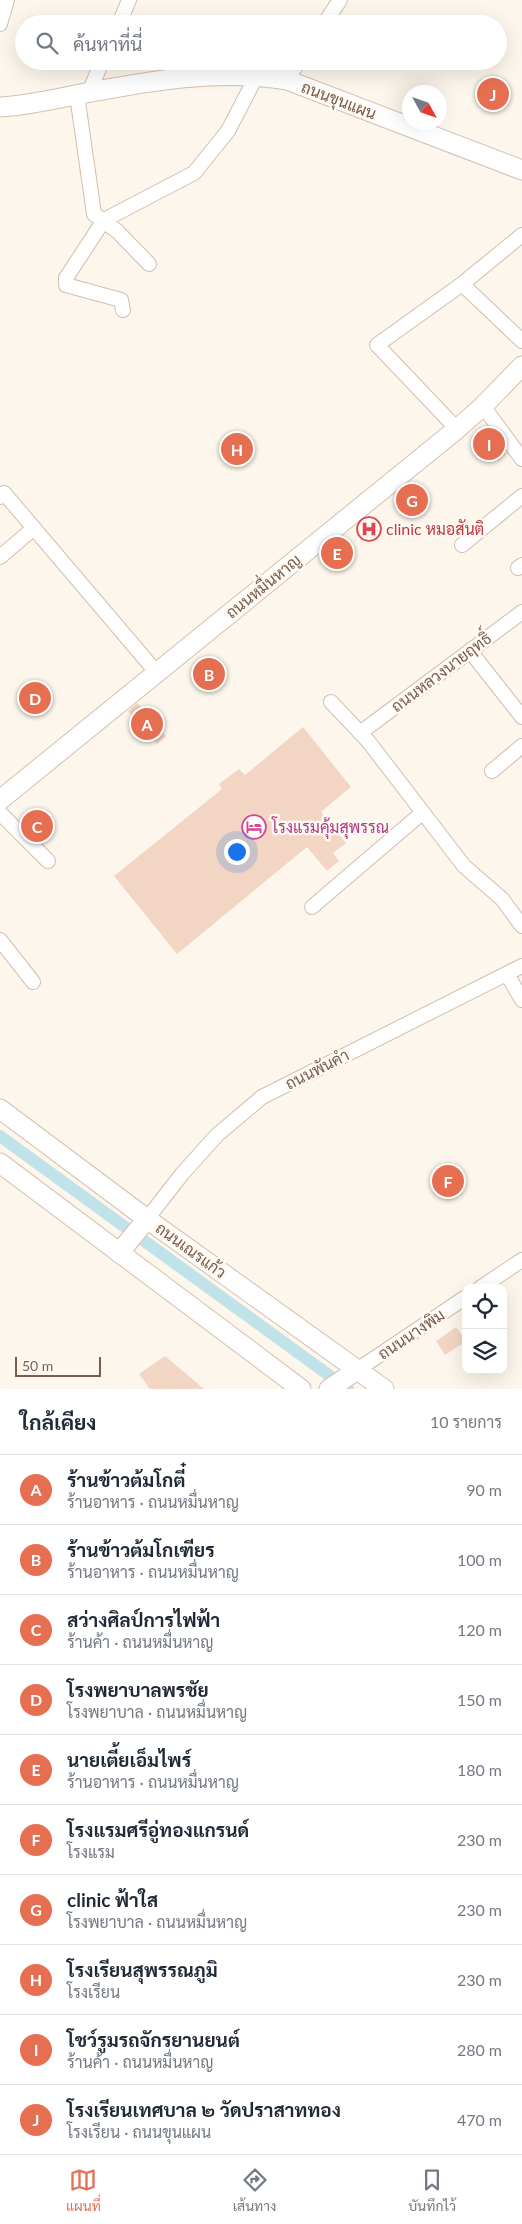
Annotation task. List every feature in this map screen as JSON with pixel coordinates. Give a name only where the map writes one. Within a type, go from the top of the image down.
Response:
[{"type":"street","points":[[0,24],[6,0]]},
{"type":"street","points":[[122,15],[129,0]]},
{"type":"street","points":[[330,15],[340,0]]},
{"type":"street","points":[[97,70],[83,94],[94,214],[104,220],[149,264]]},
{"type":"street","points":[[286,80],[293,70]]},
{"type":"street","name":"ถนนขุนแผน","points":[[0,107],[22,106],[187,77],[225,74],[257,75],[286,80],[522,170]]},
{"type":"street","points":[[122,310],[121,300],[66,285],[66,278],[104,220],[194,173],[228,131],[257,75]]},
{"type":"street","points":[[457,428],[377,345],[462,284],[522,235]]},
{"type":"street","points":[[462,284],[522,342]]},
{"type":"street","name":"ถนนหมื่นหาญ","points":[[0,800],[457,428],[483,406],[522,366]]},
{"type":"street","points":[[483,406],[522,459]]},
{"type":"street","points":[[0,497],[4,494],[157,672]]},
{"type":"street","points":[[462,545],[522,496]]},
{"type":"street","points":[[0,556],[34,528]]},
{"type":"street","name":"ถนนหลวงนายฤทธิ์","points":[[360,733],[522,612]]},
{"type":"street","points":[[470,650],[522,717]]},
{"type":"street","points":[[330,702],[360,733],[464,866],[502,899],[522,926]]},
{"type":"street","points":[[492,771],[522,746]]},
{"type":"street","points":[[0,813],[48,861]]},
{"type":"street","points":[[312,907],[422,813]]},
{"type":"street","points":[[0,940],[33,982]]},
{"type":"street","name":"ถนนพันคำ","points":[[133,1236],[182,1174],[217,1135],[262,1097],[522,966]]},
{"type":"street","points":[[507,974],[522,1000]]},
{"type":"street","name":"ถนนเณรแก้ว","points":[[0,1109],[133,1236],[300,1389]]},
{"type":"street","name":"ถนนเณรแก้ว","points":[[0,1163],[133,1236],[357,1370],[384,1389]]},
{"type":"street","points":[[486,1284],[522,1260]]},
{"type":"street","name":"ถนนนางพิม","points":[[357,1370],[462,1300]]},
{"type":"street","points":[[329,1389],[357,1370]]},
{"type":"building","points":[[482,427],[506,454],[498,461],[493,454],[489,455],[473,435]]},
{"type":"building","name":"clinic หมอสันติ","points":[[370,518],[378,530],[367,539],[359,527]]},
{"type":"building","points":[[336,541],[349,557],[339,565],[326,550]]},
{"type":"building","points":[[202,657],[224,685],[215,691],[193,664]]},
{"type":"building","points":[[137,703],[166,736],[157,744],[128,711]]},
{"type":"building","name":"โรงแรมคุ้มสุพรรณ","points":[[303,727],[351,787],[321,812],[346,843],[333,853],[339,861],[327,871],[307,847],[177,954],[114,876],[222,789],[219,784],[239,769],[245,775]]},
{"type":"building","points":[[456,1327],[462,1335],[462,1344],[445,1355],[436,1341]]},
{"type":"building","points":[[165,1356],[204,1389],[150,1389],[139,1374]]},
{"type":"waterway","points":[[0,1136],[348,1389]]},
{"type":"place","name":"โรงเรียนเทศบาล ๒ วัดปราสาททอง","points":[[493,94]]},
{"type":"place","name":"โชว์รูมรถจักรยานยนต์","points":[[489,444]]},
{"type":"place","name":"โรงเรียนสุพรรณภูมิ","points":[[237,449]]},
{"type":"place","name":"clinic ฟ้าใส","points":[[412,500]]},
{"type":"place","name":"clinic หมอสันติ","points":[[369,529]]},
{"type":"place","name":"นายเตี้ยเอ็มไพร์","points":[[337,553]]},
{"type":"place","name":"ร้านข้าวต้มโกเฑียร","points":[[209,674]]},
{"type":"place","name":"โรงพยาบาลพรชัย","points":[[35,698]]},
{"type":"place","name":"ร้านข้าวต้มโกตี๋","points":[[147,724]]},
{"type":"place","name":"สว่างศิลป์การไฟฟ้า","points":[[37,826]]},
{"type":"place","name":"โรงแรมคุ้มสุพรรณ","points":[[254,827]]},
{"type":"place","name":"โรงแรมศรีอู่ทองแกรนด์","points":[[448,1181]]}]
